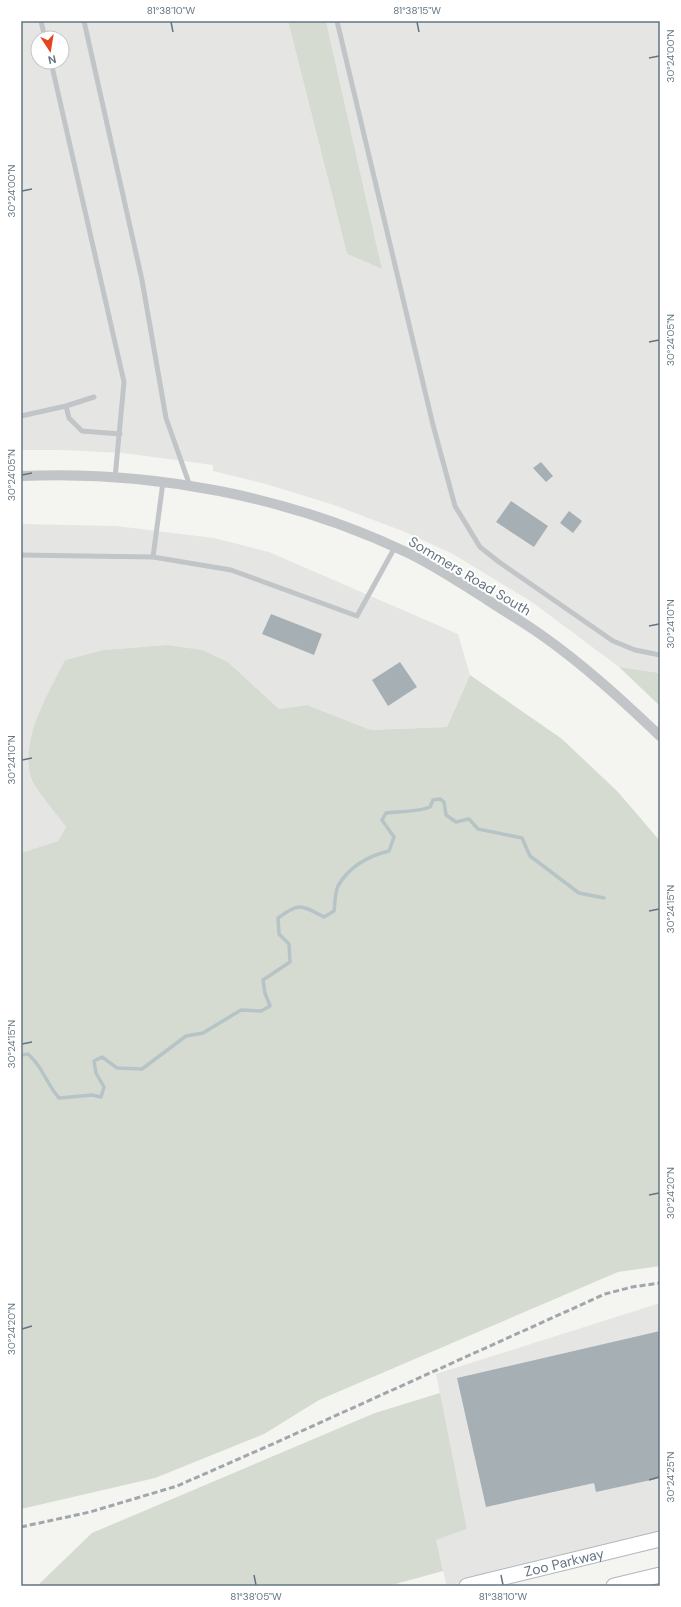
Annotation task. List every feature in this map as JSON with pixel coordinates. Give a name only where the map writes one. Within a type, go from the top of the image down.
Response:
[{"type":"main road","name":"Zoo Parkway","points":[[467,1586],[487,1584],[660,1539]]},
{"type":"main road","points":[[614,1586],[660,1575]]},
{"type":"street","name":"Sommers Road South","points":[[21,476],[67,474],[164,482],[191,486],[242,496],[293,509],[359,531],[428,563],[541,635],[608,688],[660,736]]},
{"type":"lane","points":[[84,21],[142,280],[166,418],[191,486]]},
{"type":"lane","points":[[337,21],[433,425],[456,506],[480,547],[499,562],[613,641],[635,650],[660,655]]},
{"type":"lane","points":[[53,70],[124,382],[115,478]]},
{"type":"lane","points":[[21,416],[66,406],[94,397]]},
{"type":"lane","points":[[66,406],[70,418],[82,431],[120,434]]},
{"type":"lane","points":[[153,556],[164,482]]},
{"type":"lane","points":[[21,555],[153,556],[231,570],[357,616],[395,547]]},
{"type":"shaded area","points":[[21,21],[288,21],[347,254],[382,269],[326,21],[660,21],[660,673],[619,667],[532,602],[453,554],[405,532],[334,505],[266,484],[213,471],[213,465],[123,453],[21,450]]},
{"type":"shaded area","points":[[288,21],[326,21],[382,269],[347,254]]},
{"type":"shaded area","points":[[21,524],[116,526],[214,538],[269,552],[458,634],[470,675],[447,727],[371,730],[307,705],[279,709],[228,662],[166,645],[103,650],[65,660],[31,779],[66,827],[58,841],[21,853]]},
{"type":"shaded area","points":[[166,645],[202,650],[228,662],[279,709],[307,705],[371,730],[447,727],[470,675],[562,739],[618,792],[660,841],[660,1266],[618,1272],[319,1400],[264,1434],[155,1478],[21,1509],[21,853],[58,841],[66,827],[41,795],[31,778],[29,747],[32,732],[44,702],[65,660],[103,650]]},
{"type":"shaded area","points":[[619,667],[660,673],[660,706]]},
{"type":"shaded area","points":[[660,1303],[660,1532],[447,1586],[435,1540],[467,1529],[436,1374]]},
{"type":"shaded area","points":[[440,1393],[467,1529],[436,1540],[443,1571],[388,1586],[37,1586],[92,1533],[375,1413]]},
{"type":"building","points":[[541,462],[553,476],[546,482],[533,468]]},
{"type":"building","points":[[511,501],[548,526],[534,547],[496,522]]},
{"type":"building","points":[[569,511],[582,521],[573,533],[560,523]]},
{"type":"building","points":[[271,614],[322,634],[314,655],[262,634]]},
{"type":"building","points":[[400,662],[417,687],[388,706],[372,680]]},
{"type":"building","points":[[660,1331],[660,1478],[596,1492],[594,1483],[486,1507],[457,1378]]},
{"type":"waterway","points":[[21,1055],[28,1054],[33,1059],[59,1098],[92,1095],[101,1097],[104,1087],[96,1073],[94,1061],[102,1057],[117,1068],[142,1069],[186,1036],[203,1033],[241,1010],[261,1011],[270,1006],[265,993],[263,980],[290,962],[289,944],[279,934],[278,918],[296,907],[305,908],[324,917],[334,911],[337,888],[342,879],[360,863],[381,853],[389,851],[394,837],[382,820],[386,813],[425,809],[430,807],[433,800],[440,799],[444,802],[446,815],[456,822],[469,819],[478,829],[522,838],[530,856],[579,893],[604,898]]},
{"type":"railway","points":[[21,1527],[90,1512],[177,1486],[605,1294],[632,1287],[660,1283]]}]
